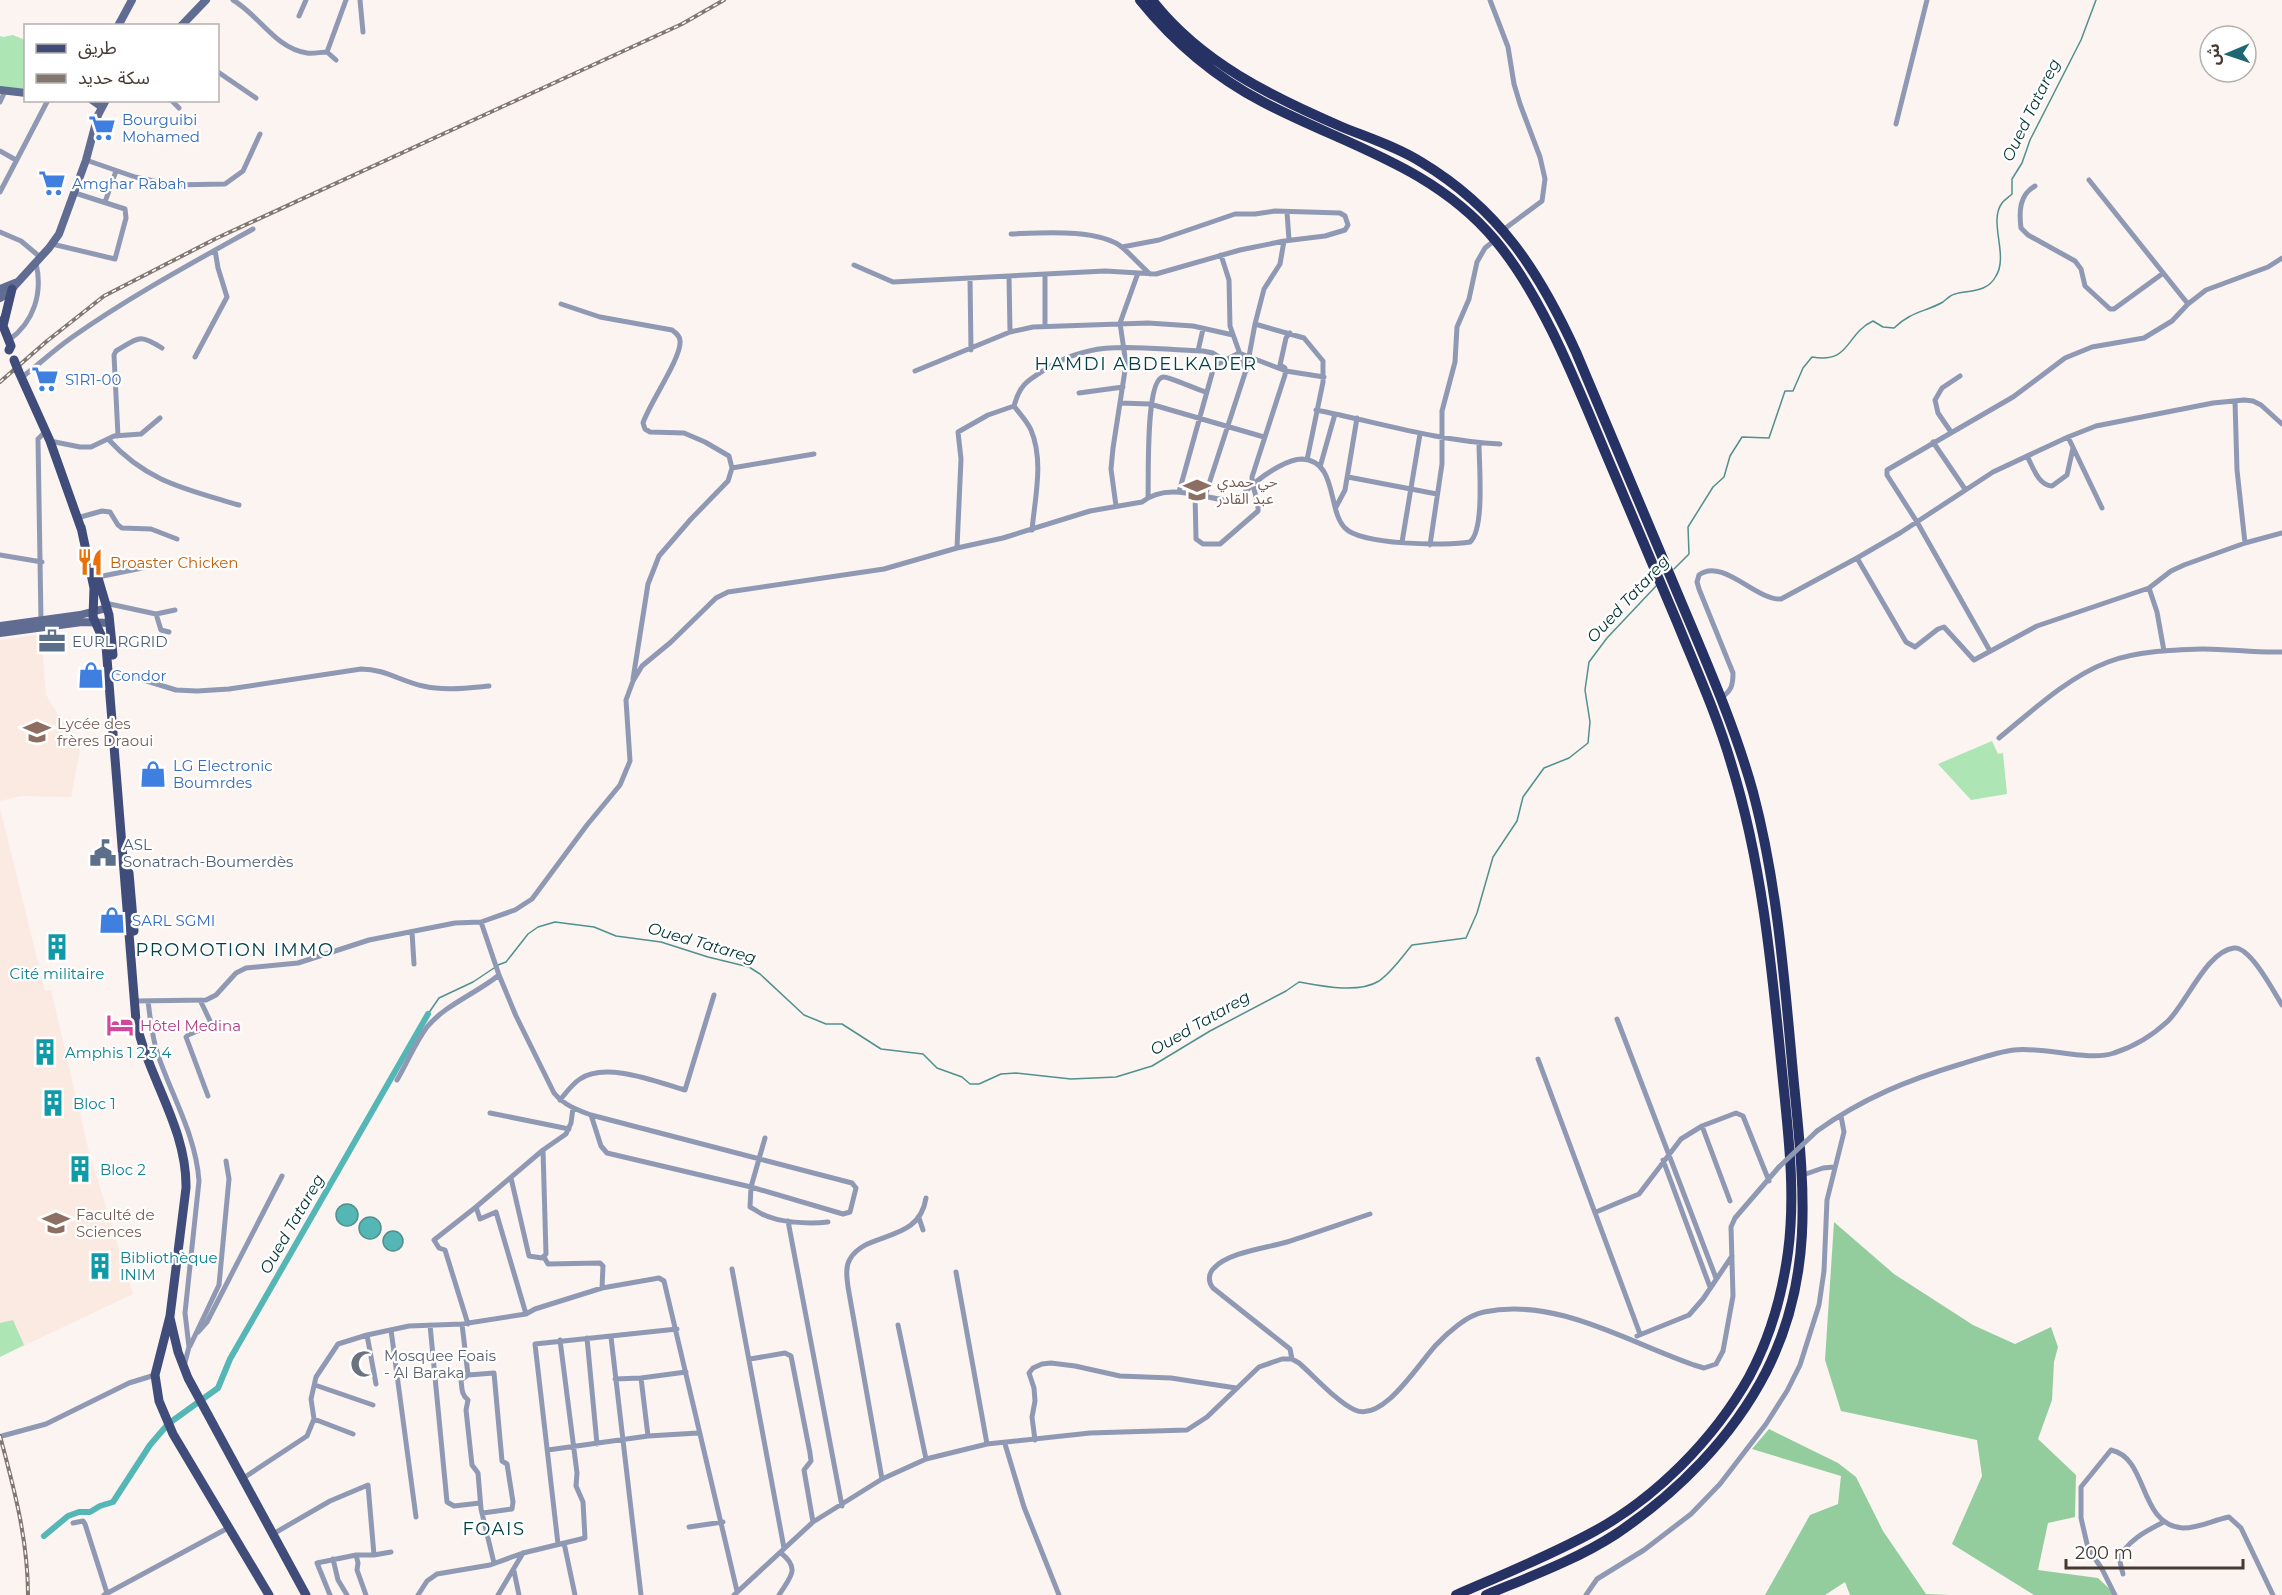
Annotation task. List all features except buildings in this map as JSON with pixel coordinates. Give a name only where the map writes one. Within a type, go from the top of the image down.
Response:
[{"type":"highway","points":[[1140,0],[1176,40],[1236,87],[1285,113],[1392,161],[1415,174],[1452,198],[1495,240],[1521,277],[1559,347],[1697,670],[1731,763],[1754,854],[1775,995],[1789,1138],[1791,1213],[1782,1286],[1775,1315],[1762,1348],[1748,1378],[1726,1411],[1700,1443],[1676,1469],[1619,1517],[1569,1545],[1456,1595]]},
{"type":"highway","points":[[1152,0],[1205,52],[1239,76],[1280,100],[1420,162],[1465,192],[1503,230],[1524,258],[1558,313],[1721,698],[1737,738],[1753,794],[1770,876],[1786,993],[1803,1175],[1802,1243],[1790,1311],[1765,1373],[1744,1408],[1718,1444],[1692,1472],[1615,1535],[1565,1561],[1486,1595]]},
{"type":"main road","points":[[119,24],[132,0]]},
{"type":"main road","points":[[183,24],[206,0]]},
{"type":"main road","points":[[3,91],[24,93]]},
{"type":"main road","points":[[0,298],[52,244],[62,229],[102,108]]},
{"type":"main road","points":[[39,258],[62,218],[90,130],[102,108]]},
{"type":"main road","points":[[0,289],[14,286]]},
{"type":"main road","points":[[14,286],[1,326],[50,441],[98,577],[110,623],[140,1001]]},
{"type":"main road","points":[[79,522],[94,588],[93,610],[96,623],[105,641],[140,1001],[151,1070],[177,1133],[185,1167],[186,1188],[170,1316],[155,1375],[157,1394],[163,1414],[173,1434],[269,1595]]},
{"type":"main road","points":[[0,626],[80,615],[106,605]]},
{"type":"main road","points":[[0,633],[82,622],[110,623]]},
{"type":"main road","points":[[170,1316],[183,1368],[204,1411],[306,1595]]},
{"type":"street","points":[[233,0],[246,8],[281,43],[307,54],[327,52],[336,60]]},
{"type":"street","points":[[299,16],[306,0]]},
{"type":"street","points":[[327,52],[346,0]]},
{"type":"street","points":[[360,0],[363,33]]},
{"type":"street","points":[[1490,0],[1508,47],[1517,94],[1540,157],[1545,179],[1542,201],[1503,230]]},
{"type":"street","points":[[1896,123],[1927,0]]},
{"type":"street","points":[[219,73],[256,98]]},
{"type":"street","points":[[0,102],[3,91]]},
{"type":"street","points":[[0,192],[47,102]]},
{"type":"street","points":[[173,102],[179,108]]},
{"type":"street","points":[[86,160],[116,171],[172,185],[225,184],[243,171],[260,134]]},
{"type":"street","points":[[0,151],[16,160]]},
{"type":"street","points":[[105,202],[116,171]]},
{"type":"street","points":[[2089,180],[2188,304]]},
{"type":"street","points":[[2035,186],[2028,189],[2022,201],[2021,228],[2028,235],[2075,261],[2082,273],[2085,286],[2110,309],[2114,309],[2162,274]]},
{"type":"street","points":[[52,244],[116,258],[126,218],[125,209],[75,193]]},
{"type":"street","points":[[1205,495],[1246,371],[1264,289],[1280,264],[1286,240],[1287,212]]},
{"type":"street","points":[[854,265],[893,282],[1105,271],[1150,274],[1173,271],[1221,255],[1286,240],[1325,236],[1345,230],[1348,225],[1345,216],[1340,213],[1287,212],[1229,215],[1159,240],[1122,247]]},
{"type":"street","points":[[20,374],[102,317],[253,229]]},
{"type":"street","points":[[0,232],[21,241],[39,258],[34,309],[23,329],[9,345]]},
{"type":"street","points":[[1011,234],[1057,233],[1108,240],[1122,247],[1150,274]]},
{"type":"street","points":[[1430,545],[1442,464],[1442,411],[1455,362],[1457,327],[1469,299],[1477,262],[1485,248],[1495,240]]},
{"type":"street","points":[[195,357],[227,297],[215,250]]},
{"type":"street","points":[[1221,255],[1229,280],[1233,334],[1246,371]]},
{"type":"street","points":[[1990,651],[1917,522],[1887,475],[1888,469],[2013,397],[2065,358],[2092,347],[2144,339],[2172,321],[2188,304],[2213,286],[2268,267],[2282,258]]},
{"type":"street","points":[[1116,506],[1111,469],[1126,364],[1120,323],[1138,273]]},
{"type":"street","points":[[1045,275],[1045,326]]},
{"type":"street","points":[[1009,276],[1010,332]]},
{"type":"street","points":[[970,278],[971,350]]},
{"type":"street","points":[[561,304],[600,317],[672,330],[677,334],[681,344],[643,423],[645,429],[650,432],[684,433],[729,456],[732,462],[728,481],[659,556],[648,584],[633,681]]},
{"type":"street","points":[[915,371],[971,350],[1010,332],[1045,326],[1148,322],[1233,334]]},
{"type":"street","points":[[1255,324],[1290,333],[1309,341],[1319,354],[1324,367],[1307,460]]},
{"type":"street","points":[[1198,351],[1203,329]]},
{"type":"street","points":[[1284,369],[1280,364],[1281,358],[1286,338],[1290,333]]},
{"type":"street","points":[[118,436],[114,356],[116,351],[140,337],[147,338],[162,348]]},
{"type":"street","points":[[1014,406],[1019,389],[1028,381],[1059,360],[1085,350],[1125,346],[1198,351],[1213,353],[1224,360]]},
{"type":"street","points":[[1239,353],[1284,369],[1324,377]]},
{"type":"street","points":[[1179,492],[1213,370],[1224,360],[1239,353]]},
{"type":"street","points":[[189,1347],[185,1313],[200,1181],[198,1162],[140,1001],[200,1000],[216,995],[236,973],[246,968],[298,963],[369,940],[455,923],[481,922],[515,910],[532,899],[620,785],[630,761],[626,700],[642,666],[671,642],[716,598],[728,592],[884,568],[1032,530],[1090,511],[1142,502],[1148,497],[1179,492],[1238,500],[1255,479],[1264,437],[1284,369]]},
{"type":"street","points":[[1951,432],[1938,413],[1935,400],[1942,388],[1960,376]]},
{"type":"street","points":[[1148,497],[1150,404],[1156,380],[1162,377],[1173,379],[1206,392]]},
{"type":"street","points":[[1079,393],[1123,387]]},
{"type":"street","points":[[1721,698],[1729,692],[1733,684],[1733,674],[1698,589],[1697,582],[1700,575],[1710,570],[1721,572],[1768,597],[1781,599],[1857,558],[1993,472],[2068,436],[2096,426],[2235,401],[2253,401],[2261,405],[2282,424]]},
{"type":"street","points":[[2235,401],[2237,470],[2245,543]]},
{"type":"street","points":[[1120,403],[1150,404],[1264,437]]},
{"type":"street","points":[[1014,406],[1031,429],[1036,456],[1039,479],[1032,530]]},
{"type":"street","points":[[957,548],[961,459],[958,432],[988,415],[1014,406]]},
{"type":"street","points":[[1316,410],[1420,434],[1500,444]]},
{"type":"street","points":[[1320,467],[1335,414]]},
{"type":"street","points":[[50,441],[91,447],[118,436],[141,434],[160,418]]},
{"type":"street","points":[[1336,507],[1344,493],[1348,477],[1357,418]]},
{"type":"street","points":[[41,621],[42,562],[38,439],[46,431]]},
{"type":"street","points":[[1402,542],[1420,434]]},
{"type":"street","points":[[2068,436],[2102,508]]},
{"type":"street","points":[[108,439],[119,452],[156,478],[239,505]]},
{"type":"street","points":[[1934,442],[1965,489]]},
{"type":"street","points":[[1255,479],[1296,460],[1307,460],[1320,467],[1327,477],[1343,527],[1351,532],[1430,545],[1470,543],[1474,538],[1480,508],[1479,443]]},
{"type":"street","points":[[2027,456],[2037,476],[2045,484],[2052,486],[2067,475],[2073,448]]},
{"type":"street","points":[[732,468],[814,454]]},
{"type":"street","points":[[1348,477],[1437,494]]},
{"type":"street","points":[[1195,494],[1197,541],[1203,544],[1216,544],[1227,539],[1257,513],[1258,503],[1252,485]]},
{"type":"street","points":[[79,522],[102,511],[110,512],[117,525],[122,528],[151,529],[177,540]]},
{"type":"street","points":[[1857,558],[1906,642],[1917,646],[1938,629],[1944,627],[1973,660],[2037,626],[2149,588],[2171,571],[2184,565],[2245,543],[2282,533]]},
{"type":"street","points":[[0,555],[42,562]]},
{"type":"street","points":[[98,577],[147,567]]},
{"type":"street","points":[[2149,588],[2157,612],[2164,651]]},
{"type":"street","points":[[106,605],[156,614],[175,610]]},
{"type":"street","points":[[156,614],[161,630],[169,632]]},
{"type":"street","points":[[1999,738],[2065,687],[2096,667],[2123,658],[2164,651],[2206,649],[2282,652]]},
{"type":"street","points":[[114,671],[176,690],[197,691],[229,689],[361,669],[378,669],[423,686],[444,689],[489,686]]},
{"type":"street","points":[[481,922],[516,1016],[554,1093],[560,1100],[591,1115],[852,1183],[856,1188],[850,1212],[843,1214],[751,1187],[607,1153],[601,1146],[591,1115]]},
{"type":"street","points":[[412,932],[414,964]]},
{"type":"street","points":[[736,1593],[813,1522],[882,1479],[926,1459],[987,1444],[1005,1444],[1090,1433],[1187,1430],[1208,1417],[1259,1366],[1282,1359],[1293,1359],[1345,1404],[1355,1411],[1362,1412],[1372,1411],[1390,1399],[1436,1345],[1472,1316],[1480,1313],[1510,1310],[1545,1311],[1633,1339],[1677,1359],[1704,1368],[1716,1364],[1723,1350],[1731,1312],[1731,1232],[1734,1222],[1779,1167],[1817,1131],[1863,1102],[1909,1080],[2015,1050],[2082,1055],[2112,1054],[2140,1042],[2167,1021],[2183,1004],[2203,972],[2217,955],[2233,948],[2242,949],[2246,953],[2260,970],[2282,1005]]},
{"type":"street","points":[[397,1080],[428,1026],[447,1010],[480,990],[499,975]]},
{"type":"street","points":[[560,1100],[579,1079],[595,1071],[615,1072],[685,1090],[714,995]]},
{"type":"street","points":[[200,1000],[212,1025],[186,1038],[208,1096]]},
{"type":"street","points":[[1617,1019],[1716,1278]]},
{"type":"street","points":[[1538,1059],[1640,1334]]},
{"type":"street","points":[[468,1375],[465,1324],[445,1250],[439,1248],[434,1240],[543,1150],[566,1134],[573,1108]]},
{"type":"street","points":[[490,1113],[569,1129]]},
{"type":"street","points":[[1596,1212],[1638,1194],[1681,1138],[1702,1126],[1736,1113],[1743,1116],[1769,1180]]},
{"type":"street","points":[[1586,1595],[1597,1579],[1644,1550],[1691,1514],[1720,1484],[1766,1424],[1787,1391],[1800,1365],[1819,1305],[1824,1271],[1827,1200],[1833,1167],[1844,1132],[1841,1116]]},
{"type":"street","points":[[1702,1126],[1730,1201]]},
{"type":"street","points":[[765,1138],[751,1187],[750,1207],[761,1213],[788,1221],[811,1224],[828,1222]]},
{"type":"street","points":[[543,1150],[544,1257],[548,1264],[600,1263],[603,1266],[602,1288]]},
{"type":"street","points":[[1663,1160],[1710,1287]]},
{"type":"street","points":[[183,1368],[189,1347],[219,1285],[229,1179],[226,1161]]},
{"type":"street","points":[[1803,1175],[1833,1167]]},
{"type":"street","points":[[195,1336],[207,1322],[282,1176]]},
{"type":"street","points":[[510,1178],[529,1256],[544,1257]]},
{"type":"street","points":[[882,1479],[848,1287],[847,1265],[849,1259],[858,1250],[891,1236],[919,1218],[925,1208],[926,1198]]},
{"type":"street","points":[[476,1207],[480,1219],[496,1212],[526,1314]]},
{"type":"street","points":[[1293,1359],[1290,1349],[1211,1286],[1209,1280],[1212,1271],[1219,1264],[1239,1254],[1370,1214]]},
{"type":"street","points":[[919,1218],[923,1230]]},
{"type":"street","points":[[788,1221],[842,1506]]},
{"type":"street","points":[[1633,1339],[1640,1334],[1686,1318],[1703,1299],[1732,1256]]},
{"type":"street","points":[[732,1269],[750,1359],[782,1551],[793,1566],[792,1574],[779,1595]]},
{"type":"street","points":[[956,1272],[987,1444]]},
{"type":"street","points":[[243,1479],[307,1436],[314,1419],[311,1399],[321,1367],[338,1344],[391,1330],[430,1325],[465,1324],[526,1314],[535,1309],[602,1288],[659,1278],[664,1281],[677,1329],[698,1433],[723,1522],[736,1593]]},
{"type":"street","points":[[430,1325],[447,1503],[454,1506],[480,1503]]},
{"type":"street","points":[[898,1325],[926,1459]]},
{"type":"street","points":[[575,1595],[561,1544],[535,1344],[677,1329]]},
{"type":"street","points":[[391,1330],[417,1516]]},
{"type":"street","points":[[367,1335],[376,1384]]},
{"type":"street","points":[[611,1337],[641,1595]]},
{"type":"street","points":[[587,1338],[597,1444]]},
{"type":"street","points":[[418,1595],[431,1576],[494,1563],[523,1553],[583,1539],[586,1535],[583,1502],[576,1486],[577,1473],[560,1340]]},
{"type":"street","points":[[750,1359],[785,1353],[791,1356],[811,1461],[804,1470],[813,1522]]},
{"type":"street","points":[[1035,1440],[1032,1417],[1035,1401],[1034,1388],[1029,1373],[1033,1368],[1042,1364],[1075,1365],[1120,1376],[1181,1379],[1236,1388]]},
{"type":"street","points":[[483,1513],[512,1509],[513,1502],[507,1464],[502,1461],[494,1372],[468,1375],[461,1380],[464,1396],[468,1400],[466,1410],[472,1465],[478,1473],[480,1503],[494,1563]]},
{"type":"street","points":[[615,1379],[686,1372]]},
{"type":"street","points":[[2,1436],[46,1424],[129,1383],[155,1375]]},
{"type":"street","points":[[641,1378],[648,1436]]},
{"type":"street","points":[[315,1385],[373,1405]]},
{"type":"street","points":[[314,1419],[353,1434]]},
{"type":"street","points":[[548,1450],[648,1436],[698,1433]]},
{"type":"street","points":[[1005,1444],[1024,1507],[1059,1595]]},
{"type":"street","points":[[2115,1595],[2088,1548],[2081,1518],[2081,1487],[2093,1475],[2108,1451],[2120,1453],[2129,1461],[2154,1510],[2164,1522],[2177,1527],[2199,1527],[2216,1520],[2232,1518],[2241,1528],[2273,1595]]},
{"type":"street","points":[[273,1534],[330,1501],[368,1485],[375,1555]]},
{"type":"street","points":[[74,1523],[83,1521],[85,1524],[105,1594],[228,1528]]},
{"type":"street","points":[[689,1527],[723,1522]]},
{"type":"street","points":[[2123,1574],[2120,1563],[2125,1550],[2138,1538],[2164,1522]]},
{"type":"street","points":[[330,1595],[317,1563],[356,1555],[391,1552]]},
{"type":"street","points":[[498,1595],[523,1553]]},
{"type":"street","points":[[356,1555],[357,1570],[366,1595]]},
{"type":"street","points":[[333,1559],[338,1580],[347,1595]]},
{"type":"street","points":[[514,1571],[519,1595]]},
{"type":"street","points":[[260,1595],[261,1583]]},
{"type":"shaded area","name":"Lycée des frères Draoui","points":[[41,634],[46,695],[80,750],[71,797],[21,796],[0,801],[0,640]]},
{"type":"shaded area","name":"Faculté de Sciences","points":[[0,808],[45,991],[51,990],[89,1152],[133,1294],[0,1357]]},
{"type":"green space","points":[[13,35],[24,40],[24,91],[0,88],[0,36]]},
{"type":"green space","points":[[1992,741],[1998,754],[2003,753],[2007,794],[1971,800],[1938,764]]},
{"type":"green space","points":[[1834,1222],[1894,1274],[1973,1325],[2015,1344],[2051,1327],[2058,1347],[2054,1362],[2052,1400],[2038,1439],[2076,1475],[2075,1517],[2048,1523],[2038,1570],[2098,1578],[2116,1595],[2034,1595],[1952,1544],[1982,1476],[1977,1440],[1841,1411],[1825,1360]]},
{"type":"green space","points":[[13,1320],[24,1345],[0,1357],[0,1323]]},
{"type":"green space","points":[[1769,1429],[1838,1463],[1856,1477],[1883,1531],[1926,1594],[1950,1595],[1850,1595],[1845,1582],[1825,1595],[1765,1595],[1810,1515],[1838,1504],[1841,1476],[1752,1449]]},
{"type":"water","points":[[347,1204],[355,1207],[358,1215],[355,1223],[347,1226],[339,1223],[336,1215],[339,1207]]},
{"type":"water","points":[[370,1217],[378,1220],[381,1228],[378,1236],[370,1239],[362,1236],[359,1228],[362,1220]]},
{"type":"water","points":[[393,1231],[400,1234],[403,1241],[400,1248],[393,1251],[386,1248],[383,1241],[386,1234]]},
{"type":"waterway","name":"Oued Tatareg","points":[[1674,569],[1689,554],[1688,527],[1713,487],[1724,477],[1730,456],[1742,437],[1769,438],[1785,391],[1793,391],[1803,368],[1812,357],[1825,358],[1841,352],[1857,333],[1873,321],[1883,327],[1894,328],[1912,315],[1943,302],[1952,295],[1983,288],[1996,276],[2000,258],[1998,211],[2003,202],[2012,194],[2012,179],[2022,163],[2030,140],[2081,40],[2096,0]]},
{"type":"waterway","name":"Oued Tatareg","points":[[498,965],[506,962],[528,934],[538,927],[555,922],[594,927],[616,936],[661,942],[749,967],[760,974],[804,1015],[826,1024],[842,1024],[881,1049],[923,1054],[937,1068],[962,1077],[970,1084],[979,1084],[1001,1074],[1016,1073],[1071,1079],[1116,1077],[1152,1066],[1299,982],[1339,988],[1370,985],[1388,973],[1412,945],[1466,938],[1477,913],[1493,857],[1517,821],[1523,797],[1544,768],[1569,758],[1588,743],[1590,722],[1585,690],[1589,662],[1607,638],[1657,585]]},
{"type":"waterway","name":"Oued Tatareg","points":[[428,1014],[439,998],[473,982],[494,968]]},
{"type":"waterway","name":"Oued Tatareg","points":[[44,1536],[68,1516],[79,1512],[90,1512],[113,1502],[150,1445],[168,1424],[218,1388],[230,1359],[428,1014]]},
{"type":"railway","points":[[0,382],[104,296],[217,238],[682,24],[724,0]]},
{"type":"railway","points":[[0,1436],[23,1534],[28,1595]]},
{"type":"place","name":"Bourguibi Mohamed","points":[[102,128]]},
{"type":"place","name":"Amghar Rabah","points":[[52,183]]},
{"type":"place","name":"S1R1-00","points":[[45,379]]},
{"type":"place","name":"حي حمدي عبد القادر","points":[[1197,490]]},
{"type":"place","name":"Broaster Chicken","points":[[90,562]]},
{"type":"place","name":"EURL RGRID","points":[[52,641]]},
{"type":"place","name":"Condor","points":[[91,675]]},
{"type":"place","name":"Lycée des frères Draoui","points":[[37,732]]},
{"type":"place","name":"LG Electronic Boumrdes","points":[[153,774]]},
{"type":"place","name":"ASL Sonatrach-Boumerdès","points":[[103,853]]},
{"type":"place","name":"SARL SGMI","points":[[112,920]]},
{"type":"place","name":"Cité militaire","points":[[57,947]]},
{"type":"place","name":"Hôtel Medina","points":[[120,1025]]},
{"type":"place","name":"Amphis 1 2 3 4","points":[[45,1052]]},
{"type":"place","name":"Bloc 1","points":[[53,1103]]},
{"type":"place","name":"Bloc 2","points":[[80,1169]]},
{"type":"place","name":"Faculté de Sciences","points":[[56,1223]]},
{"type":"place","name":"Bibliothèque INIM","points":[[100,1266]]},
{"type":"place","name":"Mosquee Foais - Al Baraka","points":[[364,1364]]},
{"type":"district","name":"HAMDI ABDELKADER","points":[[1146,364]]},
{"type":"district","name":"PROMOTION IMMO","points":[[235,950]]},
{"type":"district","name":"FOAIS","points":[[494,1529]]}]
